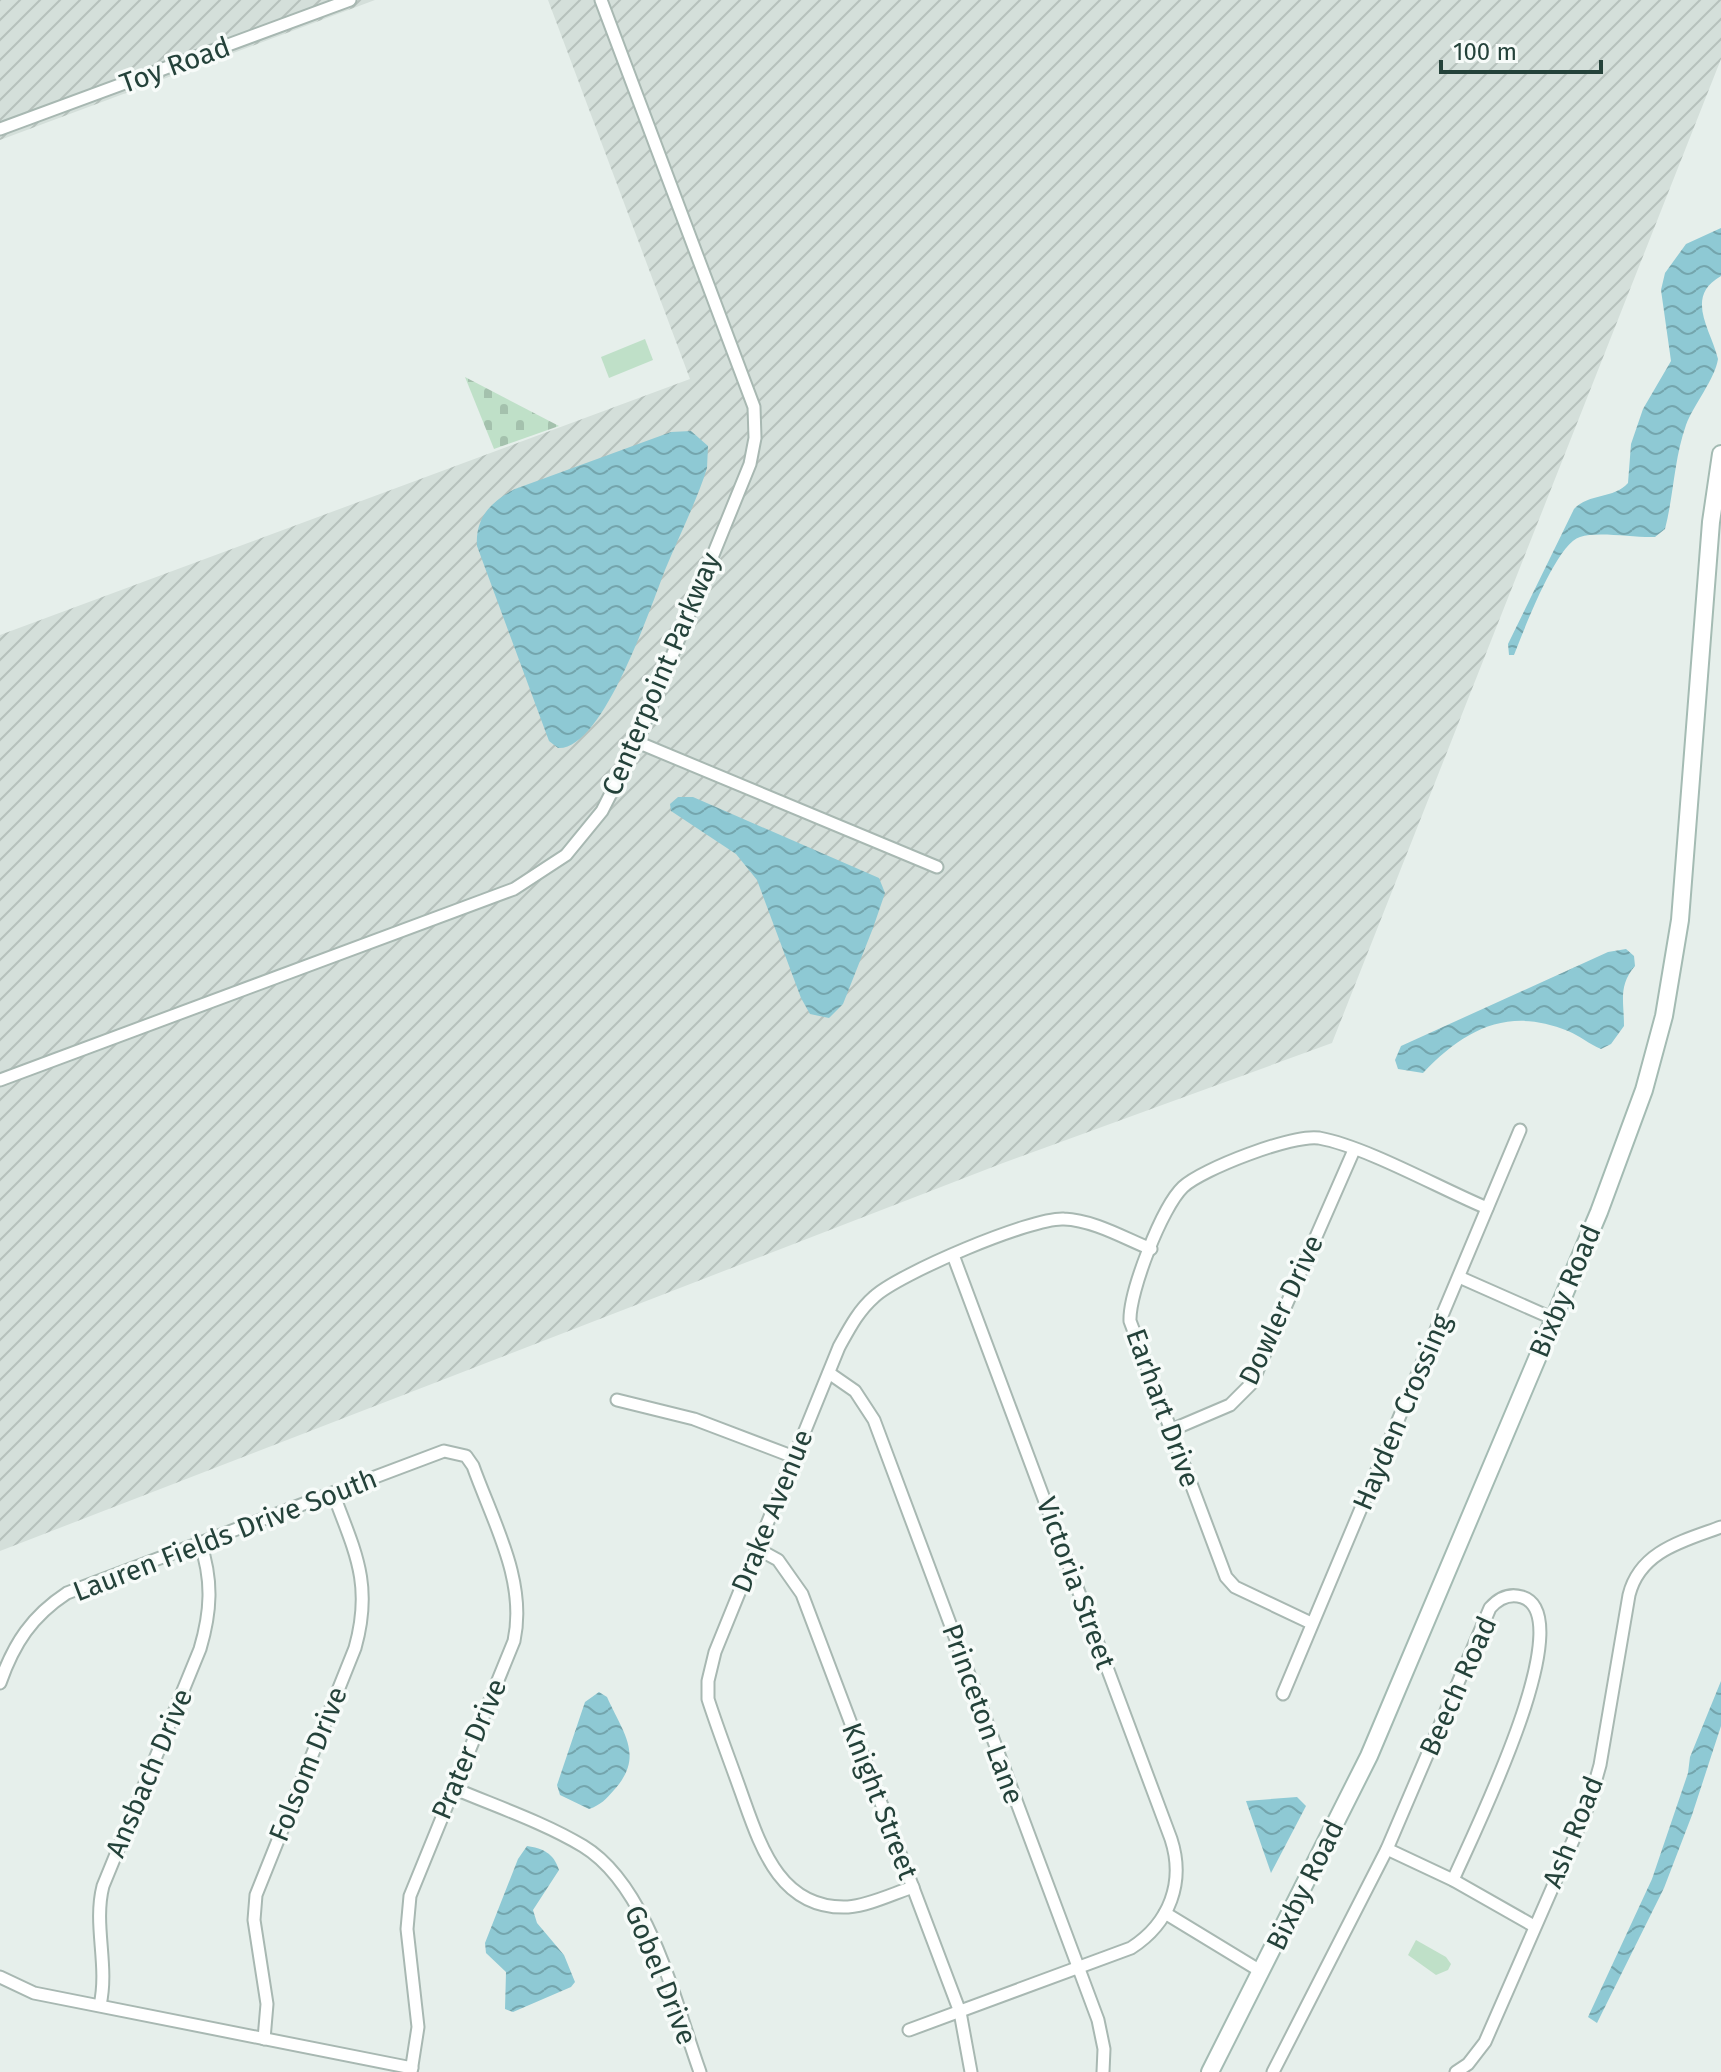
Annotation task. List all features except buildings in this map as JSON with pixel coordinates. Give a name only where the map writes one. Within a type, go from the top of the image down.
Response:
[{"type":"street","name":"Toy Road","points":[[0,129],[350,0]]},
{"type":"street","name":"Centerpoint Parkway","points":[[0,1080],[514,889],[557,863],[602,811],[637,742],[750,464],[755,438],[754,407],[601,0]]},
{"type":"street","name":"Bixby Road","points":[[1210,2072],[1369,1756],[1554,1319],[1629,1133],[1655,1053],[1680,920],[1711,522],[1721,454]]},
{"type":"street","points":[[637,742],[937,867]]},
{"type":"street","name":"Hayden Crossing","points":[[1283,1694],[1520,1130]]},
{"type":"street","name":"Earhart Drive","points":[[1311,1623],[1235,1587],[1226,1577],[1130,1321],[1133,1296],[1151,1249],[1176,1195],[1197,1177],[1305,1138],[1316,1138],[1354,1150],[1487,1208]]},
{"type":"street","name":"Dowler Drive","points":[[1169,1431],[1230,1405],[1252,1383],[1354,1150]]},
{"type":"street","name":"Drake Avenue","points":[[913,1887],[863,1904],[820,1904],[797,1894],[783,1881],[761,1848],[713,1713],[708,1681],[715,1652],[829,1373],[853,1320],[873,1297],[897,1279],[1046,1220],[1077,1220],[1151,1249]]},
{"type":"street","name":"Victoria Street","points":[[953,1255],[1171,1839],[1177,1877],[1165,1913]]},
{"type":"street","points":[[1459,1277],[1554,1319]]},
{"type":"street","name":"Princeton Lane","points":[[829,1373],[855,1391],[874,1420],[1103,2036],[1103,2072]]},
{"type":"street","points":[[617,1400],[694,1419],[794,1457]]},
{"type":"street","name":"Lauren Fields Drive South","points":[[0,1683],[20,1636],[46,1607],[67,1593],[444,1451]]},
{"type":"street","name":"Prater Drive","points":[[412,2070],[418,2012],[407,1912],[415,1880],[514,1641],[519,1617],[518,1589],[473,1466],[461,1453],[444,1451]]},
{"type":"street","name":"Folsom Drive","points":[[264,2039],[267,2004],[254,1920],[256,1895],[355,1648],[365,1614],[357,1559],[333,1493]]},
{"type":"street","name":"Ash Road","points":[[1456,2072],[1468,2064],[1485,2042],[1597,1780],[1632,1586],[1648,1560],[1673,1545],[1721,1527]]},
{"type":"street","name":"Ansbach Drive","points":[[100,2005],[104,1971],[99,1900],[200,1649],[209,1616],[209,1577],[200,1543]]},
{"type":"street","name":"Knight Street","points":[[758,1549],[788,1570],[802,1594],[960,2012],[971,2072]]},
{"type":"street","name":"Beech Road","points":[[1273,2072],[1387,1849],[1490,1608],[1503,1598],[1524,1598],[1536,1606],[1542,1627],[1530,1695],[1453,1880]]},
{"type":"street","name":"Gobel Drive","points":[[453,1788],[584,1846],[610,1869],[644,1921],[700,2072]]},
{"type":"street","points":[[1387,1849],[1453,1880],[1534,1926]]},
{"type":"street","points":[[909,2030],[1140,1942],[1165,1913],[1262,1972]]},
{"type":"street","points":[[0,1977],[34,1993],[412,2070]]},
{"type":"shaded area","points":[[0,0],[375,0],[0,140]]},
{"type":"shaded area","points":[[548,0],[1721,0],[1721,59],[1332,1043],[1003,1163],[0,1551],[0,635],[690,379]]},
{"type":"green space","points":[[645,339],[653,360],[609,378],[601,357]]},
{"type":"green space","points":[[465,377],[559,426],[494,449]]},
{"type":"green space","points":[[1416,1940],[1446,1957],[1451,1964],[1448,1970],[1436,1975],[1408,1955]]},
{"type":"water","points":[[1721,228],[1721,276],[1710,284],[1702,304],[1718,359],[1713,375],[1686,425],[1665,529],[1655,537],[1596,535],[1580,537],[1571,543],[1551,571],[1514,655],[1509,655],[1508,644],[1574,509],[1587,500],[1616,492],[1628,483],[1631,444],[1643,409],[1671,361],[1661,290],[1665,273],[1686,244]]},
{"type":"water","points":[[691,431],[708,446],[707,468],[637,643],[592,727],[575,743],[558,748],[549,741],[477,546],[482,519],[492,505],[515,489],[671,432]]},
{"type":"water","points":[[678,797],[693,797],[879,878],[885,893],[873,928],[843,1004],[829,1018],[810,1014],[801,998],[757,880],[736,854],[671,811],[670,804]]},
{"type":"water","points":[[1626,949],[1634,956],[1635,966],[1624,987],[1624,1026],[1611,1044],[1601,1049],[1572,1033],[1546,1024],[1507,1022],[1471,1034],[1423,1073],[1398,1069],[1395,1060],[1401,1046],[1608,952]]},
{"type":"water","points":[[1721,1681],[1721,1726],[1692,1815],[1664,1888],[1597,2023],[1588,2017],[1652,1879],[1688,1773],[1690,1757]]},
{"type":"water","points":[[599,1692],[607,1697],[624,1733],[630,1755],[623,1778],[614,1790],[600,1804],[589,1809],[560,1795],[557,1785],[585,1702]]},
{"type":"water","points":[[1297,1797],[1306,1806],[1271,1873],[1246,1801]]},
{"type":"water","points":[[527,1846],[547,1852],[559,1870],[533,1910],[537,1923],[564,1955],[575,1982],[571,1987],[513,2012],[505,2009],[506,1972],[486,1953],[485,1943],[518,1859]]}]
